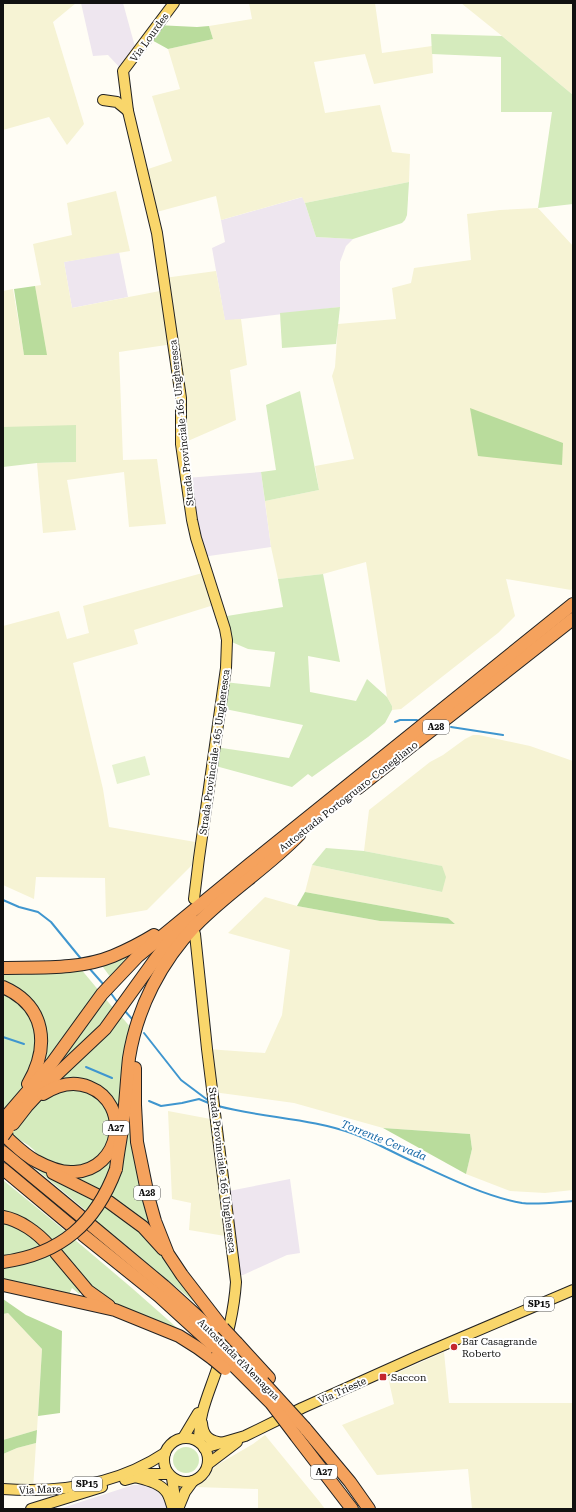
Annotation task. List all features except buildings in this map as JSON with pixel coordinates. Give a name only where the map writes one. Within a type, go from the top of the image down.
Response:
[{"type":"highway","name":"Autostrada Portogruaro-Conegliano","points":[[250,864],[573,604]]},
{"type":"highway","name":"Autostrada Portogruaro-Conegliano","points":[[6,1128],[53,1078],[104,1029],[154,960],[181,930],[573,618]]},
{"type":"highway","name":"A28","points":[[3,1262],[36,1254],[68,1238],[83,1226],[103,1199],[116,1169],[124,1115],[130,1057],[146,1000],[163,966],[188,934],[226,898],[284,850],[299,835]]},
{"type":"highway","name":"A28","points":[[3,968],[76,965],[117,954],[154,935],[250,864]]},
{"type":"highway","name":"A28","points":[[6,1128],[102,994],[114,981],[138,956],[250,864]]},
{"type":"highway","name":"A28","points":[[3,960],[37,967]]},
{"type":"highway","points":[[3,987],[15,993],[33,1010],[41,1033],[42,1045],[32,1078],[6,1128]]},
{"type":"highway","name":"A28","points":[[136,1035],[135,1105],[137,1142],[148,1196],[168,1254],[221,1332]]},
{"type":"highway","name":"A27","points":[[36,1161],[52,1168],[67,1172],[79,1172],[96,1165],[109,1152],[114,1141],[116,1123],[110,1106],[98,1092],[87,1086],[75,1084],[62,1085],[50,1089],[39,1096],[6,1128],[36,1161],[49,1171],[105,1199],[143,1227],[168,1254]]},
{"type":"highway","name":"Autostrada d'Alemagna","points":[[3,1152],[221,1332],[231,1356],[260,1385],[294,1436],[352,1509]]},
{"type":"highway","name":"Autostrada d'Alemagna","points":[[3,1169],[159,1296],[215,1354]]},
{"type":"highway","name":"A27","points":[[3,1217],[19,1223],[34,1232],[53,1250],[88,1290],[115,1310],[179,1336],[198,1348],[215,1354],[231,1356]]},
{"type":"highway","points":[[3,1285],[115,1310]]},
{"type":"highway","points":[[231,1356],[260,1385]]},
{"type":"highway","name":"A27","points":[[260,1385],[308,1426],[369,1509]]},
{"type":"main road","name":"Via Lourdes","points":[[123,71],[174,3]]},
{"type":"main road","name":"Strada Provinciale 165 Ungheresca","points":[[123,71],[128,111],[157,233],[180,398],[181,444],[192,520],[227,640],[226,668],[194,899]]},
{"type":"main road","points":[[102,100],[117,102],[128,111]]},
{"type":"main road","name":"Strada Provinciale 165 Ungheresca","points":[[195,934],[236,1282],[229,1331],[198,1425],[202,1445]]},
{"type":"main road","name":"Via Trieste","points":[[202,1445],[225,1443],[245,1436],[302,1408],[418,1356],[573,1290]]},
{"type":"main road","name":"Strada Provinciale 165 Ungheresca","points":[[183,1438],[203,1408]]},
{"type":"main road","name":"Strada Provinciale 165 Ungheresca","points":[[203,1408],[202,1425],[205,1435],[214,1441],[225,1443]]},
{"type":"main road","name":"Via Trieste","points":[[208,1464],[245,1436]]},
{"type":"main road","name":"SP15","points":[[165,1453],[172,1443],[183,1438],[188,1438],[202,1445]]},
{"type":"main road","points":[[202,1445],[208,1458],[208,1464]]},
{"type":"main road","points":[[165,1453],[165,1467],[170,1476],[174,1491],[174,1509]]},
{"type":"main road","name":"Via Mare","points":[[3,1489],[62,1489],[100,1482],[144,1466],[165,1453]]},
{"type":"main road","name":"SP15","points":[[31,1509],[135,1477],[156,1473],[170,1476],[182,1482],[194,1481],[204,1472],[208,1464]]},
{"type":"main road","points":[[135,1477],[148,1481],[161,1488],[167,1493],[174,1509]]},
{"type":"main road","points":[[178,1509],[184,1492],[194,1481]]},
{"type":"shaded area","points":[[3,3],[76,3],[53,22],[84,124],[67,145],[49,117],[3,130]]},
{"type":"shaded area","points":[[81,3],[123,3],[137,54],[123,71],[108,55],[93,56]]},
{"type":"shaded area","points":[[249,3],[375,3],[382,53],[432,46],[433,73],[374,84],[365,54],[314,62],[325,113],[380,105],[392,152],[410,154],[409,182],[305,203],[302,197],[221,220],[216,196],[153,213],[142,171],[172,161],[152,96],[180,89],[168,49],[213,39],[209,26],[252,19]]},
{"type":"shaded area","points":[[461,3],[573,3],[573,95],[502,36]]},
{"type":"shaded area","points":[[116,191],[130,251],[64,262],[72,308],[165,290],[164,278],[216,271],[225,320],[241,319],[247,365],[230,370],[236,420],[181,444],[173,344],[119,352],[123,460],[157,459],[166,524],[129,527],[124,472],[67,480],[76,530],[43,533],[37,463],[76,462],[20,427],[3,427],[3,291],[13,289],[24,354],[35,286],[41,285],[33,244],[72,235],[67,203]]},
{"type":"shaded area","points":[[303,197],[316,237],[353,239],[346,246],[340,262],[340,307],[225,321],[212,248],[225,242],[221,220]]},
{"type":"shaded area","points":[[538,208],[573,246],[573,588],[571,590],[506,579],[515,616],[498,633],[401,709],[392,710],[392,706],[387,697],[366,562],[323,574],[278,579],[271,547],[265,501],[319,490],[315,466],[354,459],[332,376],[335,367],[338,324],[396,319],[392,288],[411,283],[414,268],[471,260],[467,214],[500,210]]},
{"type":"shaded area","points":[[119,252],[128,297],[72,308],[64,262]]},
{"type":"shaded area","points":[[261,472],[271,547],[202,557],[186,478]]},
{"type":"shaded area","points":[[206,572],[217,604],[134,630],[138,644],[73,663],[103,789],[109,827],[201,843],[199,858],[147,910],[106,917],[105,878],[36,877],[34,899],[3,885],[3,626],[59,611],[67,639],[89,633],[83,606]]},
{"type":"shaded area","points":[[473,735],[530,746],[573,761],[573,1190],[545,1193],[510,1191],[466,1174],[472,1149],[470,1134],[383,1128],[294,1103],[213,1092],[207,1049],[265,1053],[282,1015],[290,950],[228,933],[265,897],[297,906],[380,921],[455,924],[448,918],[305,892],[312,865],[442,892],[441,866],[364,851],[369,810],[430,762]]},
{"type":"shaded area","points":[[168,1111],[216,1120],[231,1237],[189,1230],[191,1203],[172,1199]]},
{"type":"shaded area","points":[[290,1179],[300,1253],[287,1255],[240,1275],[238,1272],[229,1191]]},
{"type":"shaded area","points":[[8,1313],[42,1349],[37,1430],[3,1440],[3,1314]]},
{"type":"shaded area","points":[[444,1352],[449,1403],[573,1403],[573,1509],[472,1509],[468,1469],[377,1475],[342,1425],[394,1404],[388,1377]]},
{"type":"shaded area","points":[[265,1435],[325,1509],[258,1509],[258,1489],[195,1487],[208,1478],[212,1470],[217,1465],[253,1444]]},
{"type":"shaded area","points":[[36,1443],[33,1490],[3,1489],[3,1454],[17,1448]]},
{"type":"shaded area","points":[[133,1485],[142,1485],[155,1490],[161,1495],[168,1509],[59,1509]]},
{"type":"green space","points":[[156,25],[197,27],[209,26],[213,39],[168,49],[148,38]]},
{"type":"green space","points":[[431,34],[502,36],[573,95],[573,204],[538,208],[552,112],[501,112],[501,57],[432,54]]},
{"type":"green space","points":[[409,182],[407,215],[402,223],[353,239],[316,237],[305,203]]},
{"type":"green space","points":[[35,286],[47,355],[24,355],[14,289]]},
{"type":"green space","points":[[340,307],[336,344],[282,348],[280,313]]},
{"type":"green space","points":[[300,391],[319,490],[265,501],[261,472],[276,470],[266,405]]},
{"type":"green space","points":[[470,408],[563,443],[562,465],[478,456]]},
{"type":"green space","points":[[76,425],[76,462],[37,463],[3,467],[3,427]]},
{"type":"green space","points":[[323,574],[340,662],[308,656],[310,692],[356,701],[367,679],[387,697],[392,706],[392,710],[385,723],[312,777],[308,774],[292,787],[212,765],[215,747],[289,758],[303,725],[220,708],[224,682],[270,687],[275,652],[248,649],[227,640],[221,617],[283,607],[278,579]]},
{"type":"green space","points":[[145,756],[150,775],[117,784],[112,765]]},
{"type":"green space","points":[[326,848],[364,851],[442,866],[446,877],[442,892],[312,865]]},
{"type":"green space","points":[[305,892],[448,918],[455,924],[380,921],[297,906]]},
{"type":"green space","points":[[138,947],[111,978],[100,963]]},
{"type":"green space","points":[[80,968],[100,992],[43,1068],[42,1028],[3,985],[3,971]]},
{"type":"green space","points":[[3,993],[11,996],[31,1013],[38,1045],[25,1083],[3,1113]]},
{"type":"green space","points":[[104,997],[114,1009],[95,1032],[36,1085]]},
{"type":"green space","points":[[120,1015],[132,1029],[120,1135],[104,1194],[65,1176],[109,1156],[110,1100],[54,1081]]},
{"type":"green space","points":[[130,1075],[158,1235],[109,1197],[118,1177],[126,1146]]},
{"type":"green space","points":[[70,1086],[94,1093],[111,1115],[109,1146],[91,1164],[65,1168],[38,1156],[28,1145],[10,1134],[40,1100]]},
{"type":"green space","points":[[383,1128],[470,1134],[472,1149],[466,1174]]},
{"type":"green space","points":[[36,1168],[43,1171],[100,1200],[90,1214]]},
{"type":"green space","points":[[3,1180],[69,1234],[53,1244],[3,1214]]},
{"type":"green space","points":[[107,1203],[130,1220],[168,1261],[199,1306],[95,1220]]},
{"type":"green space","points":[[3,1221],[13,1224],[48,1247],[3,1260]]},
{"type":"green space","points":[[74,1239],[193,1342],[119,1307],[97,1294],[58,1250]]},
{"type":"green space","points":[[53,1253],[82,1291],[79,1294],[72,1288],[68,1297],[3,1281],[3,1267]]},
{"type":"green space","points":[[3,1299],[26,1315],[62,1331],[60,1413],[38,1416],[42,1349],[8,1313],[3,1314]]},
{"type":"green space","points":[[37,1430],[36,1443],[17,1448],[3,1454],[3,1440]]},
{"type":"green space","points":[[186,1447],[195,1451],[199,1460],[195,1469],[186,1473],[177,1469],[173,1460],[177,1451]]},
{"type":"waterway","points":[[395,722],[400,720],[417,720]]},
{"type":"waterway","points":[[451,727],[503,735]]},
{"type":"waterway","name":"Torrente Cervada","points":[[3,900],[19,907],[38,912],[51,922],[82,960]]},
{"type":"waterway","name":"Torrente Cervada","points":[[89,968],[104,985]]},
{"type":"waterway","name":"Torrente Cervada","points":[[110,992],[118,1003]]},
{"type":"waterway","name":"Torrente Cervada","points":[[124,1010],[133,1020]]},
{"type":"waterway","name":"Torrente Cervada","points":[[144,1033],[181,1080],[209,1101]]},
{"type":"waterway","points":[[3,1037],[24,1044]]},
{"type":"waterway","points":[[86,1067],[112,1078]]},
{"type":"waterway","points":[[149,1101],[161,1106],[199,1099],[211,1104]]},
{"type":"waterway","name":"Torrente Cervada","points":[[218,1106],[303,1121],[354,1134],[453,1180],[509,1200],[534,1204],[573,1201]]},
{"type":"place","name":"Bar Casagrande Roberto","points":[[454,1347]]},
{"type":"place","name":"Saccon","points":[[383,1377]]}]
